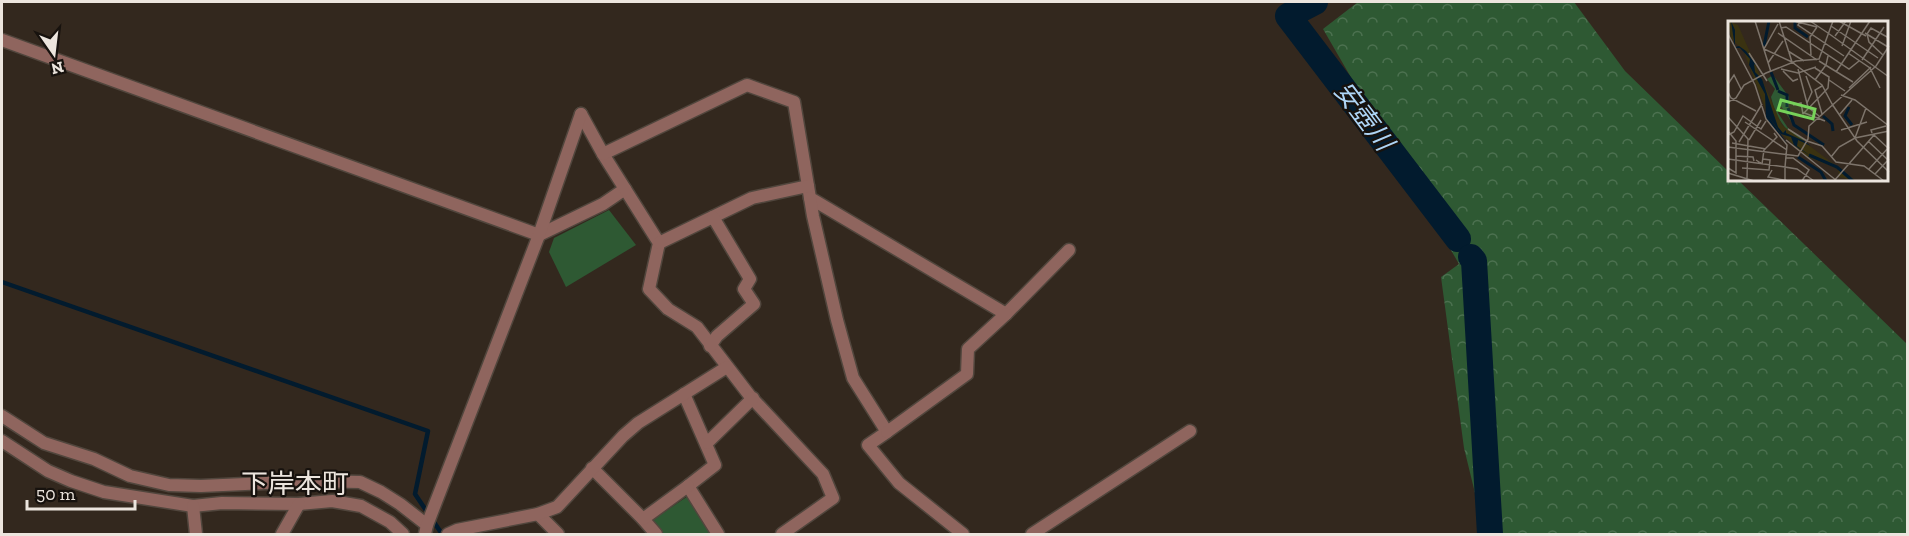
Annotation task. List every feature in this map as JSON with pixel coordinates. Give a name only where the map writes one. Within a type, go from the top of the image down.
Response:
[{"type":"street","points":[[2,40],[539,235],[603,204],[625,189]]},
{"type":"street","points":[[603,154],[747,85],[794,102],[813,216],[853,378],[887,432]]},
{"type":"street","points":[[2,416],[44,443],[94,459],[130,476],[169,485],[360,482],[391,498],[426,530],[539,235],[581,114],[603,154],[659,243],[649,289],[668,309],[697,327],[727,368],[823,474],[833,498],[782,534]]},
{"type":"street","points":[[659,243],[752,198],[809,192],[1006,314]]},
{"type":"street","points":[[711,346],[717,336],[754,304],[744,289],[750,279],[713,216]]},
{"type":"street","points":[[963,534],[898,483],[868,445],[967,374],[968,349],[1069,250]]},
{"type":"street","points":[[448,534],[457,530],[538,514],[557,507],[592,468],[638,423],[727,368]]},
{"type":"street","points":[[643,519],[715,465],[684,394]]},
{"type":"street","points":[[707,443],[753,398]]},
{"type":"street","points":[[1032,534],[1190,432]]},
{"type":"street","points":[[2,441],[48,471],[104,492],[193,506],[222,503],[299,504],[332,501],[361,506],[390,522],[403,534]]},
{"type":"street","points":[[592,468],[656,534]]},
{"type":"street","points":[[687,486],[718,534]]},
{"type":"street","points":[[282,534],[299,504]]},
{"type":"street","points":[[193,506],[196,534]]},
{"type":"street","points":[[538,514],[558,534]]},
{"type":"green space","points":[[1358,2],[1574,2],[1625,71],[1728,171],[1728,182],[1740,182],[1907,344],[1907,534],[1485,534],[1464,448],[1441,277],[1459,264],[1323,29]]},
{"type":"green space","points":[[609,210],[636,245],[566,287],[549,252],[554,238]]},
{"type":"green space","points":[[688,496],[713,534],[660,534],[651,521]]},
{"type":"waterway","name":"安壺川","points":[[1315,2],[1288,16],[1458,239]]},
{"type":"waterway","name":"安壺川","points":[[1471,257],[1474,261],[1490,534]]},
{"type":"waterway","points":[[2,282],[428,431],[415,494],[442,534]]},
{"type":"district","name":"下岸本町","points":[[295,484]]}]
